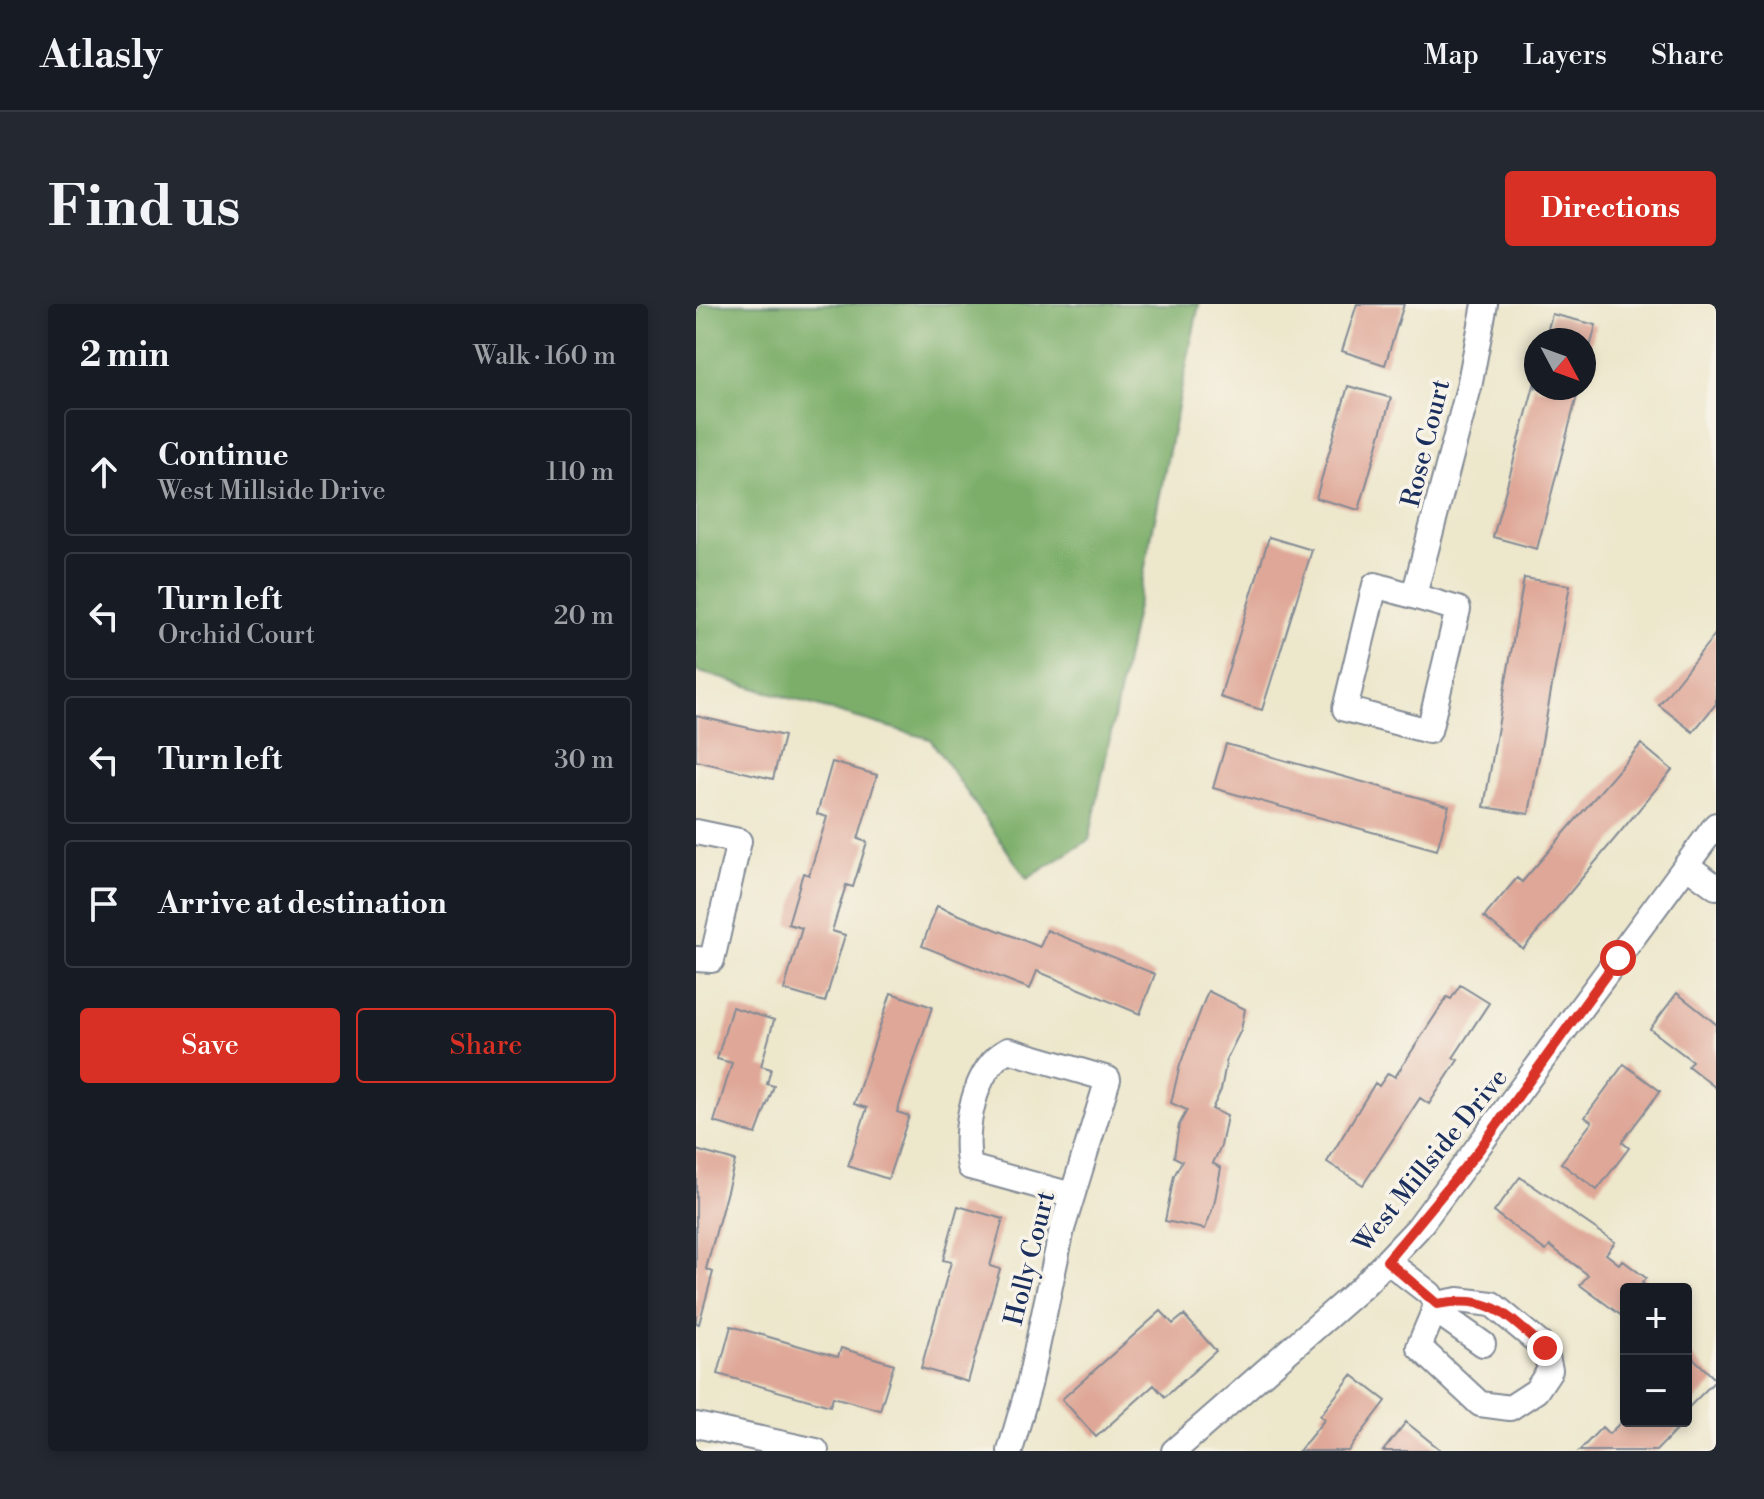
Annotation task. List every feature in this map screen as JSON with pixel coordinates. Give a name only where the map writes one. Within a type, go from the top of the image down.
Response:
[{"type":"street","name":"Rose Court","points":[[1414,595],[1469,387],[1485,304]]},
{"type":"street","points":[[1375,585],[1414,595],[1458,609],[1429,731],[1345,709],[1375,585]]},
{"type":"street","name":"West Millside Drive","points":[[1174,1451],[1387,1261],[1479,1150],[1716,825]]},
{"type":"street","points":[[696,832],[739,841],[712,960],[696,959]]},
{"type":"street","points":[[1686,865],[1716,887]]},
{"type":"street","name":"Holly Court","points":[[1010,1451],[1029,1385],[1072,1195],[1108,1079],[1008,1050],[993,1057],[981,1079],[965,1147],[970,1167],[1072,1195]]},
{"type":"street","points":[[1387,1261],[1437,1304],[1442,1315],[1483,1344]]},
{"type":"street","points":[[1458,1300],[1492,1304],[1545,1348],[1550,1370],[1536,1391],[1510,1408],[1480,1404],[1419,1347],[1437,1304],[1458,1300]]},
{"type":"street","points":[[696,1425],[816,1451]]},
{"type":"green space","points":[[701,304],[1199,304],[1089,840],[1027,879],[930,739],[696,671],[696,323]]},
{"type":"building","points":[[1357,304],[1404,304],[1385,365],[1342,351]]},
{"type":"building","points":[[1552,314],[1596,325],[1595,328],[1548,328]]},
{"type":"building","points":[[1348,386],[1391,398],[1359,510],[1316,498]]},
{"type":"building","points":[[1530,400],[1576,400],[1537,549],[1493,537]]},
{"type":"building","points":[[1269,537],[1312,550],[1262,710],[1220,697]]},
{"type":"building","points":[[1524,578],[1570,585],[1529,814],[1484,807]]},
{"type":"building","points":[[1716,633],[1716,704],[1693,732],[1659,705]]},
{"type":"building","points":[[696,716],[784,736],[773,779],[696,761]]},
{"type":"building","points":[[1226,744],[1449,806],[1437,850],[1213,788]]},
{"type":"building","points":[[1641,744],[1672,770],[1523,949],[1484,917],[1517,878],[1522,882]]},
{"type":"building","points":[[832,762],[877,775],[858,839],[867,842],[853,887],[846,885],[832,931],[845,935],[825,1002],[784,990],[802,928],[788,924],[803,873],[809,875],[827,817],[817,814]]},
{"type":"building","points":[[937,906],[1040,947],[1047,930],[1155,974],[1140,1014],[1037,971],[1030,989],[922,946]]},
{"type":"building","points":[[1460,985],[1489,1003],[1453,1058],[1458,1060],[1429,1104],[1420,1098],[1363,1185],[1327,1162],[1375,1083],[1379,1086],[1388,1073],[1395,1077],[1447,997],[1451,999]]},
{"type":"building","points":[[1208,991],[1245,1009],[1241,1030],[1227,1058],[1221,1090],[1212,1109],[1227,1116],[1221,1146],[1213,1163],[1221,1168],[1214,1205],[1205,1229],[1165,1221],[1174,1176],[1182,1161],[1174,1157],[1179,1125],[1187,1110],[1171,1103],[1180,1065]]},
{"type":"building","points":[[891,993],[932,1007],[897,1112],[909,1116],[888,1179],[848,1166],[867,1108],[854,1104]]},
{"type":"building","points":[[1677,993],[1716,1024],[1716,1088],[1688,1066],[1692,1061],[1650,1029]]},
{"type":"building","points":[[732,1007],[774,1020],[761,1066],[771,1069],[767,1084],[774,1086],[756,1134],[714,1122],[732,1063],[717,1059]]},
{"type":"building","points":[[1624,1064],[1660,1091],[1622,1142],[1629,1148],[1597,1190],[1561,1163],[1592,1122],[1585,1117]]},
{"type":"building","points":[[696,1150],[735,1161],[706,1269],[713,1272],[699,1324],[696,1323]]},
{"type":"building","points":[[1520,1177],[1615,1242],[1606,1254],[1619,1264],[1622,1260],[1646,1278],[1642,1283],[1620,1283],[1620,1315],[1580,1285],[1588,1275],[1550,1246],[1546,1251],[1494,1212]]},
{"type":"building","points":[[958,1206],[1003,1219],[990,1266],[1000,1269],[968,1382],[921,1368],[951,1262],[943,1260]]},
{"type":"building","points":[[1161,1311],[1173,1324],[1184,1315],[1216,1351],[1165,1397],[1154,1385],[1096,1437],[1062,1399]]},
{"type":"building","points":[[731,1326],[838,1357],[841,1348],[894,1364],[880,1410],[833,1397],[830,1406],[718,1374]]},
{"type":"building","points":[[1692,1357],[1716,1380],[1692,1404]]},
{"type":"building","points":[[1352,1375],[1386,1401],[1348,1451],[1299,1451],[1325,1419],[1320,1416]]},
{"type":"building","points":[[1406,1422],[1442,1451],[1383,1451]]},
{"type":"building","points":[[1620,1423],[1620,1427],[1679,1427],[1656,1451],[1579,1451],[1602,1427],[1609,1434]]},
{"type":"route","points":[[1545,1348],[1492,1304],[1458,1300],[1437,1304],[1430,1294],[1387,1261],[1446,1194],[1618,958]]}]
